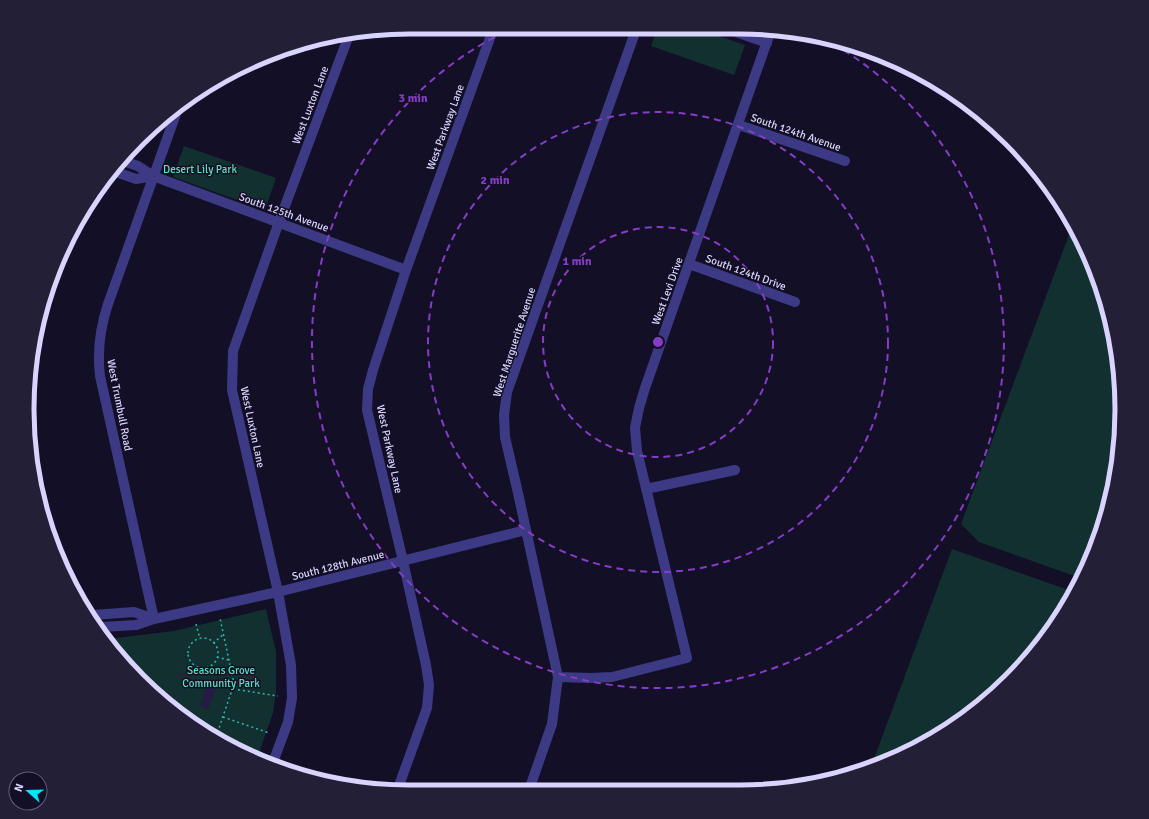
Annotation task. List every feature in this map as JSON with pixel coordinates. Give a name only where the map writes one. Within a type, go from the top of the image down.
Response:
[{"type":"street","name":"West Parkway Lane","points":[[399,785],[427,708],[430,685],[403,561],[367,410],[368,389],[372,370],[406,270],[491,34]]},
{"type":"street","name":"West Marguerite Avenue","points":[[531,785],[552,724],[558,677],[505,437],[504,415],[507,392],[635,34]]},
{"type":"street","points":[[742,34],[767,43]]},
{"type":"street","name":"West Levi Drive","points":[[558,677],[591,678],[612,676],[687,658],[637,451],[635,428],[639,408],[770,35]]},
{"type":"street","name":"West Luxton Lane","points":[[274,759],[288,722],[292,698],[291,664],[278,592],[232,390],[233,351],[278,222],[347,39]]},
{"type":"street","name":"West Trumbull Road","points":[[154,619],[100,376],[98,346],[101,325],[108,304],[175,117]]},
{"type":"street","name":"South 124th Avenue","points":[[739,125],[845,161]]},
{"type":"street","name":"South 125th Avenue","points":[[127,162],[138,166],[153,176],[406,270]]},
{"type":"street","name":"South 125th Avenue","points":[[118,173],[136,179],[153,176]]},
{"type":"street","name":"South 124th Drive","points":[[689,264],[795,302]]},
{"type":"street","points":[[646,489],[735,470]]},
{"type":"street","name":"South 128th Avenue","points":[[104,628],[136,625],[154,619],[278,592],[526,530]]},
{"type":"street","points":[[95,615],[134,612],[154,619]]},
{"type":"path","points":[[218,732],[234,684],[220,618]]},
{"type":"path","points":[[196,624],[200,639]]},
{"type":"path","points":[[213,643],[222,634],[224,634]]},
{"type":"path","points":[[200,639],[206,639],[213,643],[217,650],[217,657],[214,662],[206,667],[197,667],[188,656],[188,651],[192,644],[200,639]]},
{"type":"path","points":[[217,657],[230,660]]},
{"type":"path","points":[[233,689],[278,696]]},
{"type":"path","points":[[223,717],[269,733]]},
{"type":"green space","points":[[655,34],[713,34],[745,45],[734,75],[651,46]]},
{"type":"green space","name":"Desert Lily Park","points":[[184,146],[276,178],[265,210],[173,177]]},
{"type":"green space","points":[[1070,232],[1095,289],[1108,336],[1112,360],[1115,410],[1112,459],[1108,483],[1095,530],[1076,576],[979,542],[961,524]]},
{"type":"green space","points":[[952,549],[1069,590],[1052,618],[1022,657],[987,692],[948,722],[927,735],[874,760]]},
{"type":"green space","name":"Seasons Grove Community Park","points":[[266,609],[276,652],[276,692],[273,713],[259,753],[222,735],[181,707],[144,675],[112,638],[174,631]]},
{"type":"building","points":[[208,682],[217,686],[208,709],[200,706]]}]
